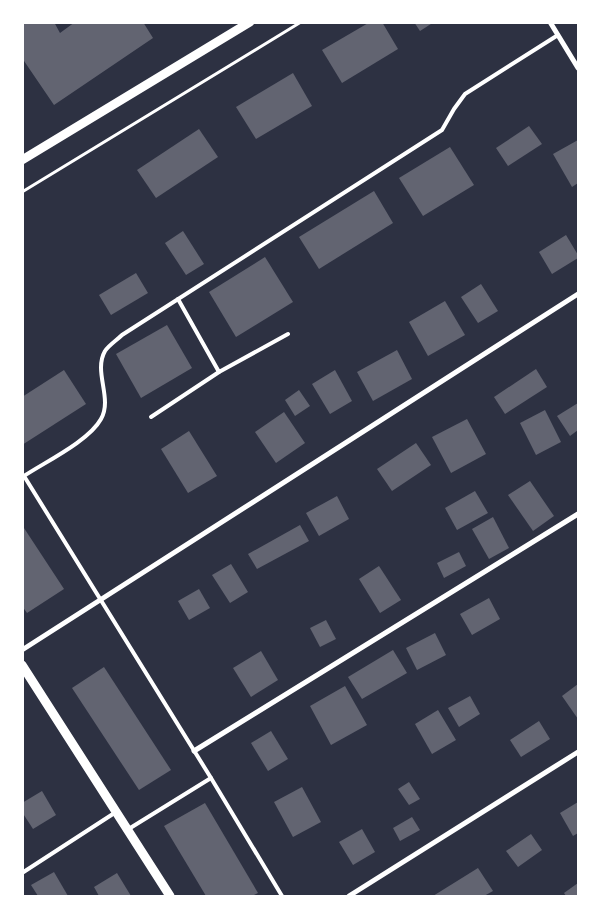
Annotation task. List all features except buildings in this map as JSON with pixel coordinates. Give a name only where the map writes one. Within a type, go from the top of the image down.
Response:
[{"type":"street","points":[[22,160],[250,22]]},
{"type":"street","points":[[550,22],[578,64]]},
{"type":"street","points":[[22,650],[578,294]]},
{"type":"street","points":[[194,751],[578,514]]},
{"type":"street","points":[[22,665],[170,896]]},
{"type":"street","points":[[349,896],[578,752]]},
{"type":"lane","points":[[282,896],[24,476],[89,434],[102,418],[106,398],[100,372],[105,351],[122,335],[442,130],[465,94],[558,35]]},
{"type":"lane","points":[[178,300],[219,372]]},
{"type":"lane","points":[[152,417],[219,372],[288,334]]},
{"type":"lane","points":[[127,830],[211,778]]},
{"type":"lane","points":[[22,872],[116,812]]},
{"type":"path","points":[[22,192],[301,22]]}]
